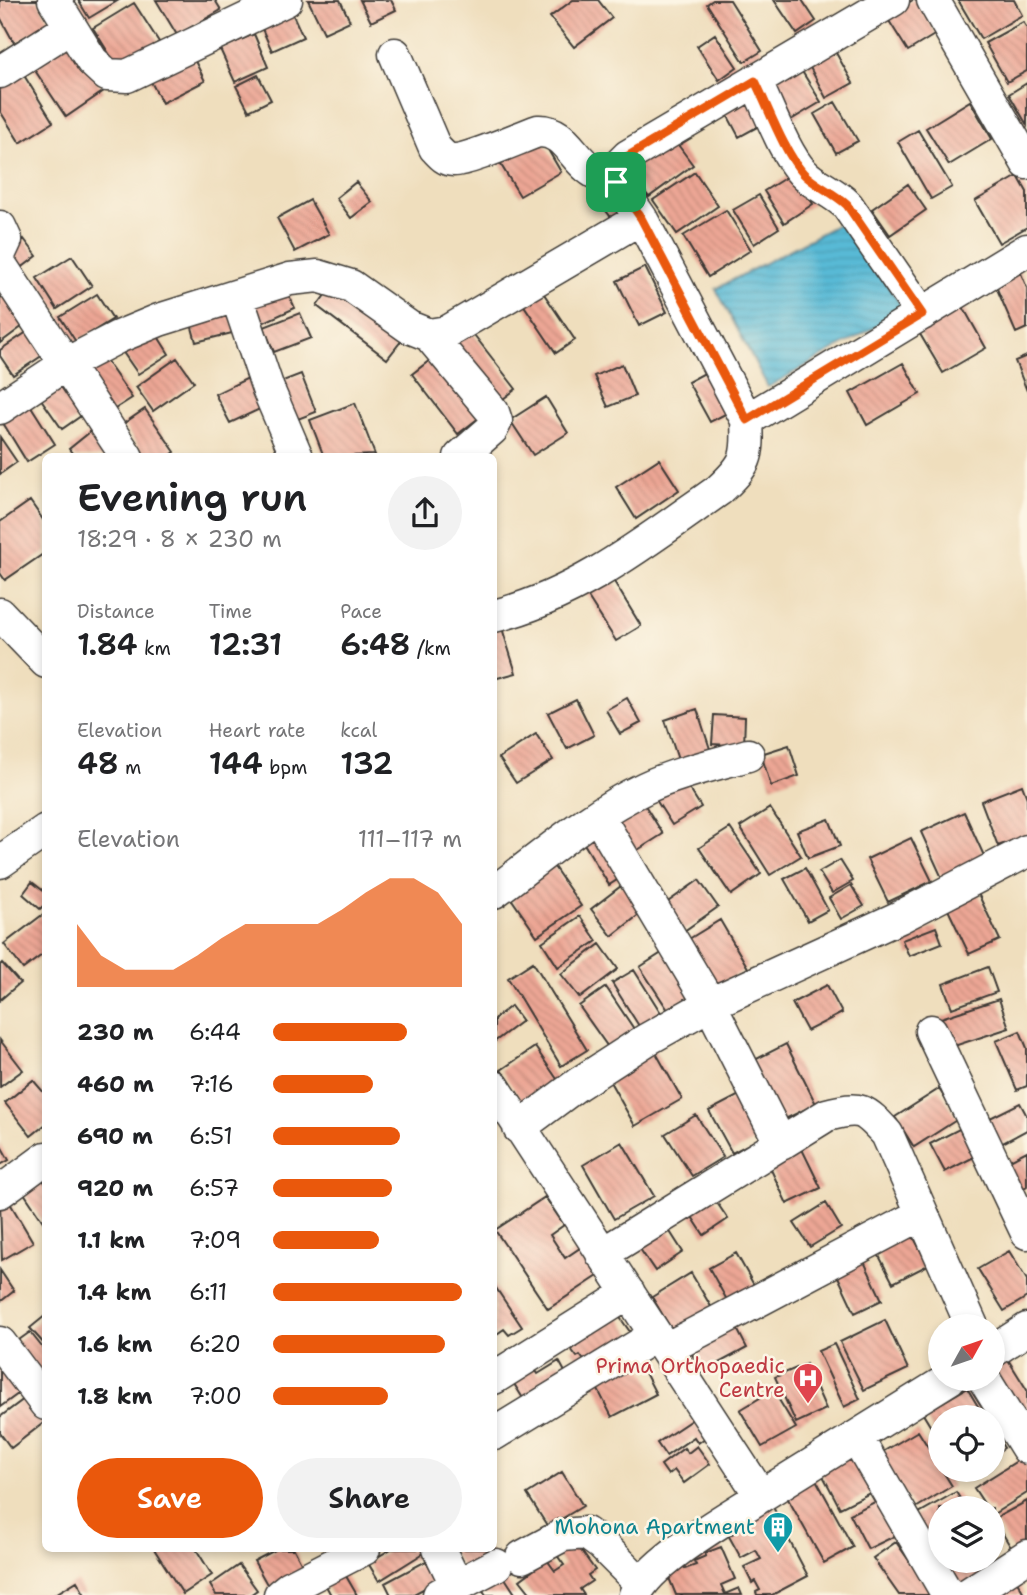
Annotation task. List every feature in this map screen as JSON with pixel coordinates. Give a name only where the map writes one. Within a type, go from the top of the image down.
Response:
[{"type":"street","points":[[54,0],[92,61],[107,75],[127,76],[230,11],[286,0]]},
{"type":"street","points":[[616,182],[617,167],[628,156],[892,0]]},
{"type":"street","points":[[935,1],[1027,163]]},
{"type":"street","points":[[0,72],[71,27]]},
{"type":"street","points":[[396,54],[435,148],[442,156],[452,160],[465,158],[538,131],[548,131],[561,138],[586,167],[616,182],[641,218],[747,420],[749,449],[739,472],[719,490],[570,589],[516,611],[497,615]]},
{"type":"street","points":[[755,81],[792,158],[802,172],[810,180],[836,194],[847,205],[922,314]]},
{"type":"street","points":[[429,335],[447,332],[641,218]]},
{"type":"street","points":[[0,227],[6,240],[0,253]]},
{"type":"street","points":[[747,420],[1027,250]]},
{"type":"street","points":[[0,264],[124,453]]},
{"type":"street","points":[[0,408],[66,363],[118,337],[159,320],[290,279],[318,276],[351,286],[409,327],[429,335],[493,412],[496,421],[492,429],[465,453]]},
{"type":"street","points":[[237,297],[268,389],[295,453]]},
{"type":"street","points":[[0,614],[42,658]]},
{"type":"street","points":[[497,890],[598,816],[645,789],[694,770],[748,755]]},
{"type":"street","points":[[598,816],[710,1004],[781,1144]]},
{"type":"street","points":[[0,862],[42,833]]},
{"type":"street","points":[[519,1128],[589,1077],[646,1040],[710,1004],[900,918],[1027,851]]},
{"type":"street","points":[[931,1031],[1027,1233]]},
{"type":"street","points":[[497,1092],[761,1496]]},
{"type":"street","points":[[602,1254],[827,1115],[851,1109],[869,1114],[887,1134],[967,1314]]},
{"type":"street","points":[[0,1192],[42,1161]]},
{"type":"street","points":[[497,1432],[661,1342],[922,1214]]},
{"type":"street","points":[[497,1376],[629,1293]]},
{"type":"street","points":[[1005,1343],[1027,1329]]},
{"type":"street","points":[[0,1343],[42,1399]]},
{"type":"street","points":[[440,1552],[447,1590],[563,1535],[586,1532],[601,1544],[638,1589],[677,1552],[761,1496],[931,1391]]},
{"type":"street","points":[[991,1391],[1027,1448]]},
{"type":"street","points":[[857,1438],[948,1595]]},
{"type":"street","points":[[280,1595],[290,1587],[358,1552]]},
{"type":"street","points":[[967,1595],[1027,1556]]},
{"type":"water","points":[[842,222],[905,310],[768,387],[716,289]]},
{"type":"building","points":[[0,0],[38,0],[51,24],[14,43],[0,17]]},
{"type":"building","points":[[78,0],[119,0],[89,18]]},
{"type":"building","points":[[156,0],[215,0],[221,10],[177,35]]},
{"type":"building","points":[[308,0],[340,0],[350,21],[324,33]]},
{"type":"building","points":[[360,0],[391,0],[396,10],[371,22]]},
{"type":"building","points":[[573,0],[598,0],[612,18],[574,47],[550,17]]},
{"type":"building","points":[[713,0],[730,0],[762,51],[744,62],[707,4]]},
{"type":"building","points":[[774,0],[802,0],[816,21],[797,34]]},
{"type":"building","points":[[916,0],[936,34],[908,51],[886,16]]},
{"type":"building","points":[[958,0],[1014,0],[1022,15],[981,39]]},
{"type":"building","points":[[134,3],[159,42],[118,68],[93,28]]},
{"type":"building","points":[[289,6],[303,37],[272,51],[258,20]]},
{"type":"building","points":[[1023,22],[1027,28],[1027,71],[1007,82],[985,43]]},
{"type":"building","points":[[254,34],[268,67],[235,82],[220,49]]},
{"type":"building","points":[[715,34],[737,67],[719,80],[697,46]]},
{"type":"building","points":[[69,38],[104,91],[66,117],[30,63]]},
{"type":"building","points":[[831,44],[853,83],[826,98],[805,58]]},
{"type":"building","points":[[190,51],[205,81],[162,103],[147,74]]},
{"type":"building","points":[[798,65],[821,102],[784,124],[762,86]]},
{"type":"building","points":[[20,69],[53,122],[20,143],[0,111],[0,82]]},
{"type":"building","points":[[258,75],[271,100],[249,111],[236,86]]},
{"type":"building","points":[[1027,83],[1027,125],[1009,94]]},
{"type":"building","points":[[752,89],[770,120],[739,137],[722,105]]},
{"type":"building","points":[[970,101],[992,139],[949,165],[926,128]]},
{"type":"building","points":[[835,102],[858,141],[836,153],[814,114]]},
{"type":"building","points":[[918,130],[952,187],[931,199],[898,142]]},
{"type":"building","points":[[670,134],[693,165],[649,197],[626,167]]},
{"type":"building","points":[[540,136],[561,172],[520,196],[498,160]]},
{"type":"building","points":[[695,172],[718,206],[677,234],[653,200]]},
{"type":"building","points":[[793,173],[813,204],[784,223],[764,191]]},
{"type":"building","points":[[1018,176],[1027,192],[1027,227],[999,243],[975,201]]},
{"type":"building","points":[[356,182],[372,202],[351,218],[336,198]]},
{"type":"building","points":[[608,183],[629,210],[614,221],[593,194]]},
{"type":"building","points":[[908,184],[926,210],[890,235],[872,209]]},
{"type":"building","points":[[759,195],[779,228],[754,244],[733,210]]},
{"type":"building","points":[[310,200],[329,234],[295,252],[277,218]]},
{"type":"building","points":[[726,210],[751,250],[708,277],[683,236]]},
{"type":"building","points":[[24,239],[37,256],[16,272],[2,255]]},
{"type":"building","points":[[72,256],[92,286],[57,309],[37,278]]},
{"type":"building","points":[[645,267],[667,312],[639,326],[617,281]]},
{"type":"building","points":[[1020,271],[1027,288],[1027,328],[1016,333],[994,282]]},
{"type":"building","points":[[334,283],[405,336],[387,359],[317,306]]},
{"type":"building","points":[[285,287],[295,308],[258,325],[249,303]]},
{"type":"building","points":[[540,288],[575,340],[556,353],[521,301]]},
{"type":"building","points":[[10,291],[31,320],[0,343],[0,298]]},
{"type":"building","points":[[97,294],[113,319],[76,342],[60,317]]},
{"type":"building","points":[[958,298],[986,348],[943,373],[914,324]]},
{"type":"building","points":[[230,310],[236,332],[196,342],[190,320]]},
{"type":"building","points":[[300,313],[311,338],[274,352],[264,327]]},
{"type":"building","points":[[152,327],[169,354],[138,374],[120,348]]},
{"type":"building","points":[[468,327],[516,389],[495,405],[447,344]]},
{"type":"building","points":[[33,328],[49,351],[13,375],[0,356],[0,350]]},
{"type":"building","points":[[100,352],[132,398],[107,414],[76,369]]},
{"type":"building","points":[[1027,356],[1027,391],[1015,361]]},
{"type":"building","points":[[434,357],[480,417],[458,434],[412,374]]},
{"type":"building","points":[[177,358],[194,382],[153,411],[136,387]]},
{"type":"building","points":[[903,363],[920,394],[867,425],[850,393]]},
{"type":"building","points":[[622,364],[635,396],[608,407],[594,376]]},
{"type":"building","points":[[710,370],[733,410],[710,422],[688,382]]},
{"type":"building","points":[[65,372],[91,409],[62,429],[36,392]]},
{"type":"building","points":[[301,374],[316,412],[290,422],[275,384]]},
{"type":"building","points":[[248,378],[262,408],[230,423],[215,394]]},
{"type":"building","points":[[546,397],[568,433],[533,455],[510,420]]},
{"type":"building","points":[[27,400],[55,444],[27,462],[0,418]]},
{"type":"building","points":[[355,403],[374,453],[322,453],[310,420]]},
{"type":"building","points":[[145,409],[175,452],[142,453],[123,424]]},
{"type":"building","points":[[95,428],[113,452],[72,453],[69,449]]},
{"type":"building","points":[[0,437],[17,462],[0,474]]},
{"type":"building","points":[[659,459],[679,490],[636,519],[616,487]]},
{"type":"building","points":[[30,501],[42,518],[42,555],[5,580],[0,573],[0,522]]},
{"type":"building","points":[[607,570],[641,626],[616,641],[581,586]]},
{"type":"building","points":[[502,628],[516,673],[497,678],[497,630]]},
{"type":"building","points":[[627,698],[641,723],[620,734],[606,710]]},
{"type":"building","points":[[576,699],[594,735],[567,749],[548,713]]},
{"type":"building","points":[[697,709],[712,755],[680,766],[665,720]]},
{"type":"building","points":[[714,715],[745,717],[744,746],[712,744]]},
{"type":"building","points":[[536,734],[553,760],[516,783],[499,758]]},
{"type":"building","points":[[789,745],[799,776],[771,786],[761,754]]},
{"type":"building","points":[[682,777],[701,807],[672,825],[653,795]]},
{"type":"building","points":[[1022,785],[1027,798],[1027,835],[998,846],[981,801]]},
{"type":"building","points":[[641,799],[663,834],[633,853],[611,819]]},
{"type":"building","points":[[770,808],[801,856],[770,875],[740,827]]},
{"type":"building","points":[[964,812],[985,858],[942,878],[921,832]]},
{"type":"building","points":[[829,819],[840,846],[808,858],[797,831]]},
{"type":"building","points":[[600,826],[628,873],[609,885],[580,837]]},
{"type":"building","points":[[730,828],[761,874],[731,895],[699,848]]},
{"type":"building","points":[[911,838],[932,881],[888,902],[867,859]]},
{"type":"building","points":[[840,860],[853,881],[832,893],[819,872]]},
{"type":"building","points":[[550,861],[581,906],[537,936],[506,891]]},
{"type":"building","points":[[805,868],[828,910],[808,921],[784,879]]},
{"type":"building","points":[[699,880],[718,907],[684,931],[665,904]]},
{"type":"building","points":[[32,882],[42,890],[42,907],[40,909],[23,894]]},
{"type":"building","points":[[625,883],[645,910],[612,936],[591,909]]},
{"type":"building","points":[[851,885],[864,906],[841,919],[829,898]]},
{"type":"building","points":[[974,885],[1000,940],[969,954],[943,899]]},
{"type":"building","points":[[42,915],[42,955],[23,969],[4,944]]},
{"type":"building","points":[[580,916],[597,941],[558,967],[542,942]]},
{"type":"building","points":[[720,920],[748,968],[717,986],[689,939]]},
{"type":"building","points":[[936,927],[942,943],[909,956],[902,940]]},
{"type":"building","points":[[600,944],[618,969],[580,998],[561,974]]},
{"type":"building","points":[[668,949],[696,992],[668,1010],[640,967]]},
{"type":"building","points":[[533,962],[587,1050],[561,1066],[508,978]]},
{"type":"building","points":[[2,963],[20,983],[0,1000],[0,965]]},
{"type":"building","points":[[988,967],[997,992],[952,1008],[943,984]]},
{"type":"building","points":[[634,970],[661,1013],[639,1026],[612,983]]},
{"type":"building","points":[[827,985],[842,1013],[807,1031],[792,1003]]},
{"type":"building","points":[[606,987],[634,1029],[608,1047],[579,1006]]},
{"type":"building","points":[[999,999],[1009,1028],[951,1047],[941,1018]]},
{"type":"building","points":[[511,1006],[522,1021],[497,1040],[497,1017]]},
{"type":"building","points":[[1020,1031],[1027,1048],[1027,1086],[1017,1090],[996,1041]]},
{"type":"building","points":[[0,1040],[23,1070],[0,1087]]},
{"type":"building","points":[[651,1044],[682,1099],[635,1126],[604,1071]]},
{"type":"building","points":[[786,1044],[816,1104],[775,1124],[745,1065]]},
{"type":"building","points":[[535,1047],[559,1082],[525,1105],[501,1070]]},
{"type":"building","points":[[33,1080],[42,1090],[42,1127],[31,1136],[5,1103]]},
{"type":"building","points":[[939,1089],[958,1119],[914,1147],[895,1117]]},
{"type":"building","points":[[745,1092],[768,1134],[732,1153],[709,1111]]},
{"type":"building","points":[[1020,1103],[1027,1116],[1027,1130],[999,1145],[986,1120]]},
{"type":"building","points":[[696,1115],[723,1157],[692,1176],[665,1134]]},
{"type":"building","points":[[963,1127],[978,1155],[945,1172],[930,1144]]},
{"type":"building","points":[[622,1142],[654,1196],[614,1219],[583,1165]]},
{"type":"building","points":[[799,1143],[821,1188],[787,1204],[766,1159]]},
{"type":"building","points":[[0,1144],[9,1160],[0,1165]]},
{"type":"building","points":[[1027,1151],[1027,1186],[1019,1191],[1004,1163]]},
{"type":"building","points":[[39,1174],[42,1178],[42,1220],[20,1187]]},
{"type":"building","points":[[711,1194],[728,1219],[704,1235],[687,1209]]},
{"type":"building","points":[[545,1197],[564,1225],[550,1235],[565,1258],[580,1248],[598,1276],[548,1309],[497,1233],[497,1229]]},
{"type":"building","points":[[7,1198],[33,1242],[2,1260],[0,1202]]},
{"type":"building","points":[[826,1203],[841,1228],[810,1247],[794,1223]]},
{"type":"building","points":[[667,1227],[683,1252],[655,1271],[638,1246]]},
{"type":"building","points":[[910,1230],[928,1265],[893,1283],[875,1248]]},
{"type":"building","points":[[1009,1251],[1027,1280],[1027,1297],[1004,1311],[978,1269]]},
{"type":"building","points":[[736,1253],[759,1294],[732,1309],[709,1268]]},
{"type":"building","points":[[861,1255],[882,1300],[855,1313],[834,1268]]},
{"type":"building","points":[[0,1270],[14,1291],[0,1302]]},
{"type":"building","points":[[691,1273],[716,1315],[677,1339],[652,1297]]},
{"type":"building","points":[[497,1290],[522,1327],[509,1335],[504,1329],[497,1334]]},
{"type":"building","points":[[614,1309],[635,1339],[591,1370],[580,1355],[577,1357],[571,1349],[576,1346],[571,1339]]},
{"type":"building","points":[[731,1317],[747,1348],[702,1372],[685,1342]]},
{"type":"building","points":[[42,1318],[42,1342],[30,1328]]},
{"type":"building","points":[[885,1320],[908,1369],[864,1390],[840,1342]]},
{"type":"building","points":[[30,1332],[42,1347],[42,1384],[12,1345]]},
{"type":"building","points":[[834,1344],[860,1399],[844,1407],[818,1351]]},
{"type":"building","points":[[0,1352],[26,1388],[0,1407]]},
{"type":"building","points":[[1007,1358],[1027,1390],[1027,1415],[1021,1419],[1005,1390]]},
{"type":"building","points":[[638,1359],[656,1394],[612,1417],[594,1382]]},
{"type":"building","points":[[559,1361],[571,1383],[529,1408],[511,1379],[533,1366],[538,1374]]},
{"type":"building","points":[[806,1364],[826,1409],[796,1423],[775,1377]]},
{"type":"building","points":[[773,1390],[796,1428],[762,1447],[740,1410]]},
{"type":"building","points":[[962,1391],[969,1391],[977,1405],[938,1405]]},
{"type":"building","points":[[28,1396],[42,1413],[42,1424],[11,1448],[0,1433],[0,1417]]},
{"type":"building","points":[[693,1419],[705,1438],[698,1443],[694,1437],[666,1456],[657,1443]]},
{"type":"building","points":[[918,1431],[928,1447],[928,1482],[950,1482],[952,1486],[935,1496],[928,1496],[928,1501],[914,1509],[879,1454]]},
{"type":"building","points":[[697,1446],[710,1464],[684,1483],[674,1470],[668,1475],[661,1465],[684,1448],[688,1453]]},
{"type":"building","points":[[854,1453],[874,1491],[840,1508],[820,1470]]},
{"type":"building","points":[[1025,1456],[1027,1493],[1005,1507],[1005,1496],[979,1496],[974,1488],[984,1482],[1005,1482],[1005,1469]]},
{"type":"building","points":[[562,1472],[583,1506],[548,1527],[527,1494]]},
{"type":"building","points":[[813,1474],[853,1547],[824,1563],[783,1490]]},
{"type":"building","points":[[881,1499],[899,1534],[868,1549],[850,1514]]},
{"type":"building","points":[[1027,1501],[1027,1550],[1016,1556],[1005,1538],[1005,1513]]},
{"type":"building","name":"Mohona Apartment","points":[[773,1507],[782,1525],[772,1531],[776,1539],[786,1534],[808,1576],[772,1595],[757,1595],[756,1592],[760,1590],[755,1581],[752,1583],[744,1567],[761,1559],[756,1550],[741,1558],[726,1531]]},
{"type":"building","points":[[928,1508],[928,1538],[924,1540],[912,1517]]},
{"type":"building","points":[[574,1541],[595,1570],[588,1575],[592,1581],[580,1589],[584,1595],[532,1595],[520,1580],[547,1560],[555,1571],[564,1565],[556,1554]]},
{"type":"building","points":[[896,1542],[933,1595],[899,1595],[873,1558]]},
{"type":"building","points":[[721,1547],[735,1579],[721,1585],[725,1594],[739,1588],[742,1595],[676,1595],[667,1573],[684,1566],[685,1569],[696,1565],[694,1561],[706,1556],[705,1553]]},
{"type":"building","points":[[156,1552],[198,1552],[212,1575],[183,1594]]},
{"type":"building","points":[[271,1552],[296,1552],[304,1568],[269,1588],[254,1561]]},
{"type":"building","points":[[386,1552],[425,1552],[379,1581],[368,1563]]},
{"type":"building","points":[[453,1552],[490,1552],[493,1557],[467,1574]]},
{"type":"building","points":[[426,1561],[438,1581],[412,1595],[391,1595],[385,1583]]},
{"type":"building","points":[[339,1564],[357,1595],[331,1595],[320,1575]]},
{"type":"building","points":[[239,1565],[257,1590],[250,1595],[216,1595],[210,1585]]},
{"type":"building","points":[[501,1572],[516,1595],[486,1595],[480,1586]]},
{"type":"building","points":[[946,1573],[994,1573],[957,1593]]},
{"type":"building","points":[[1014,1576],[1025,1595],[984,1595]]},
{"type":"building","points":[[77,1581],[85,1595],[54,1595]]},
{"type":"place","name":"Prima Orthopaedic Centre","points":[[808,1405]]},
{"type":"place","name":"Mohona Apartment","points":[[778,1554]]},
{"type":"route","points":[[755,81],[792,158],[802,172],[810,180],[836,194],[847,205],[922,314],[747,420],[641,218],[616,182],[617,167],[628,156],[755,81]]}]
